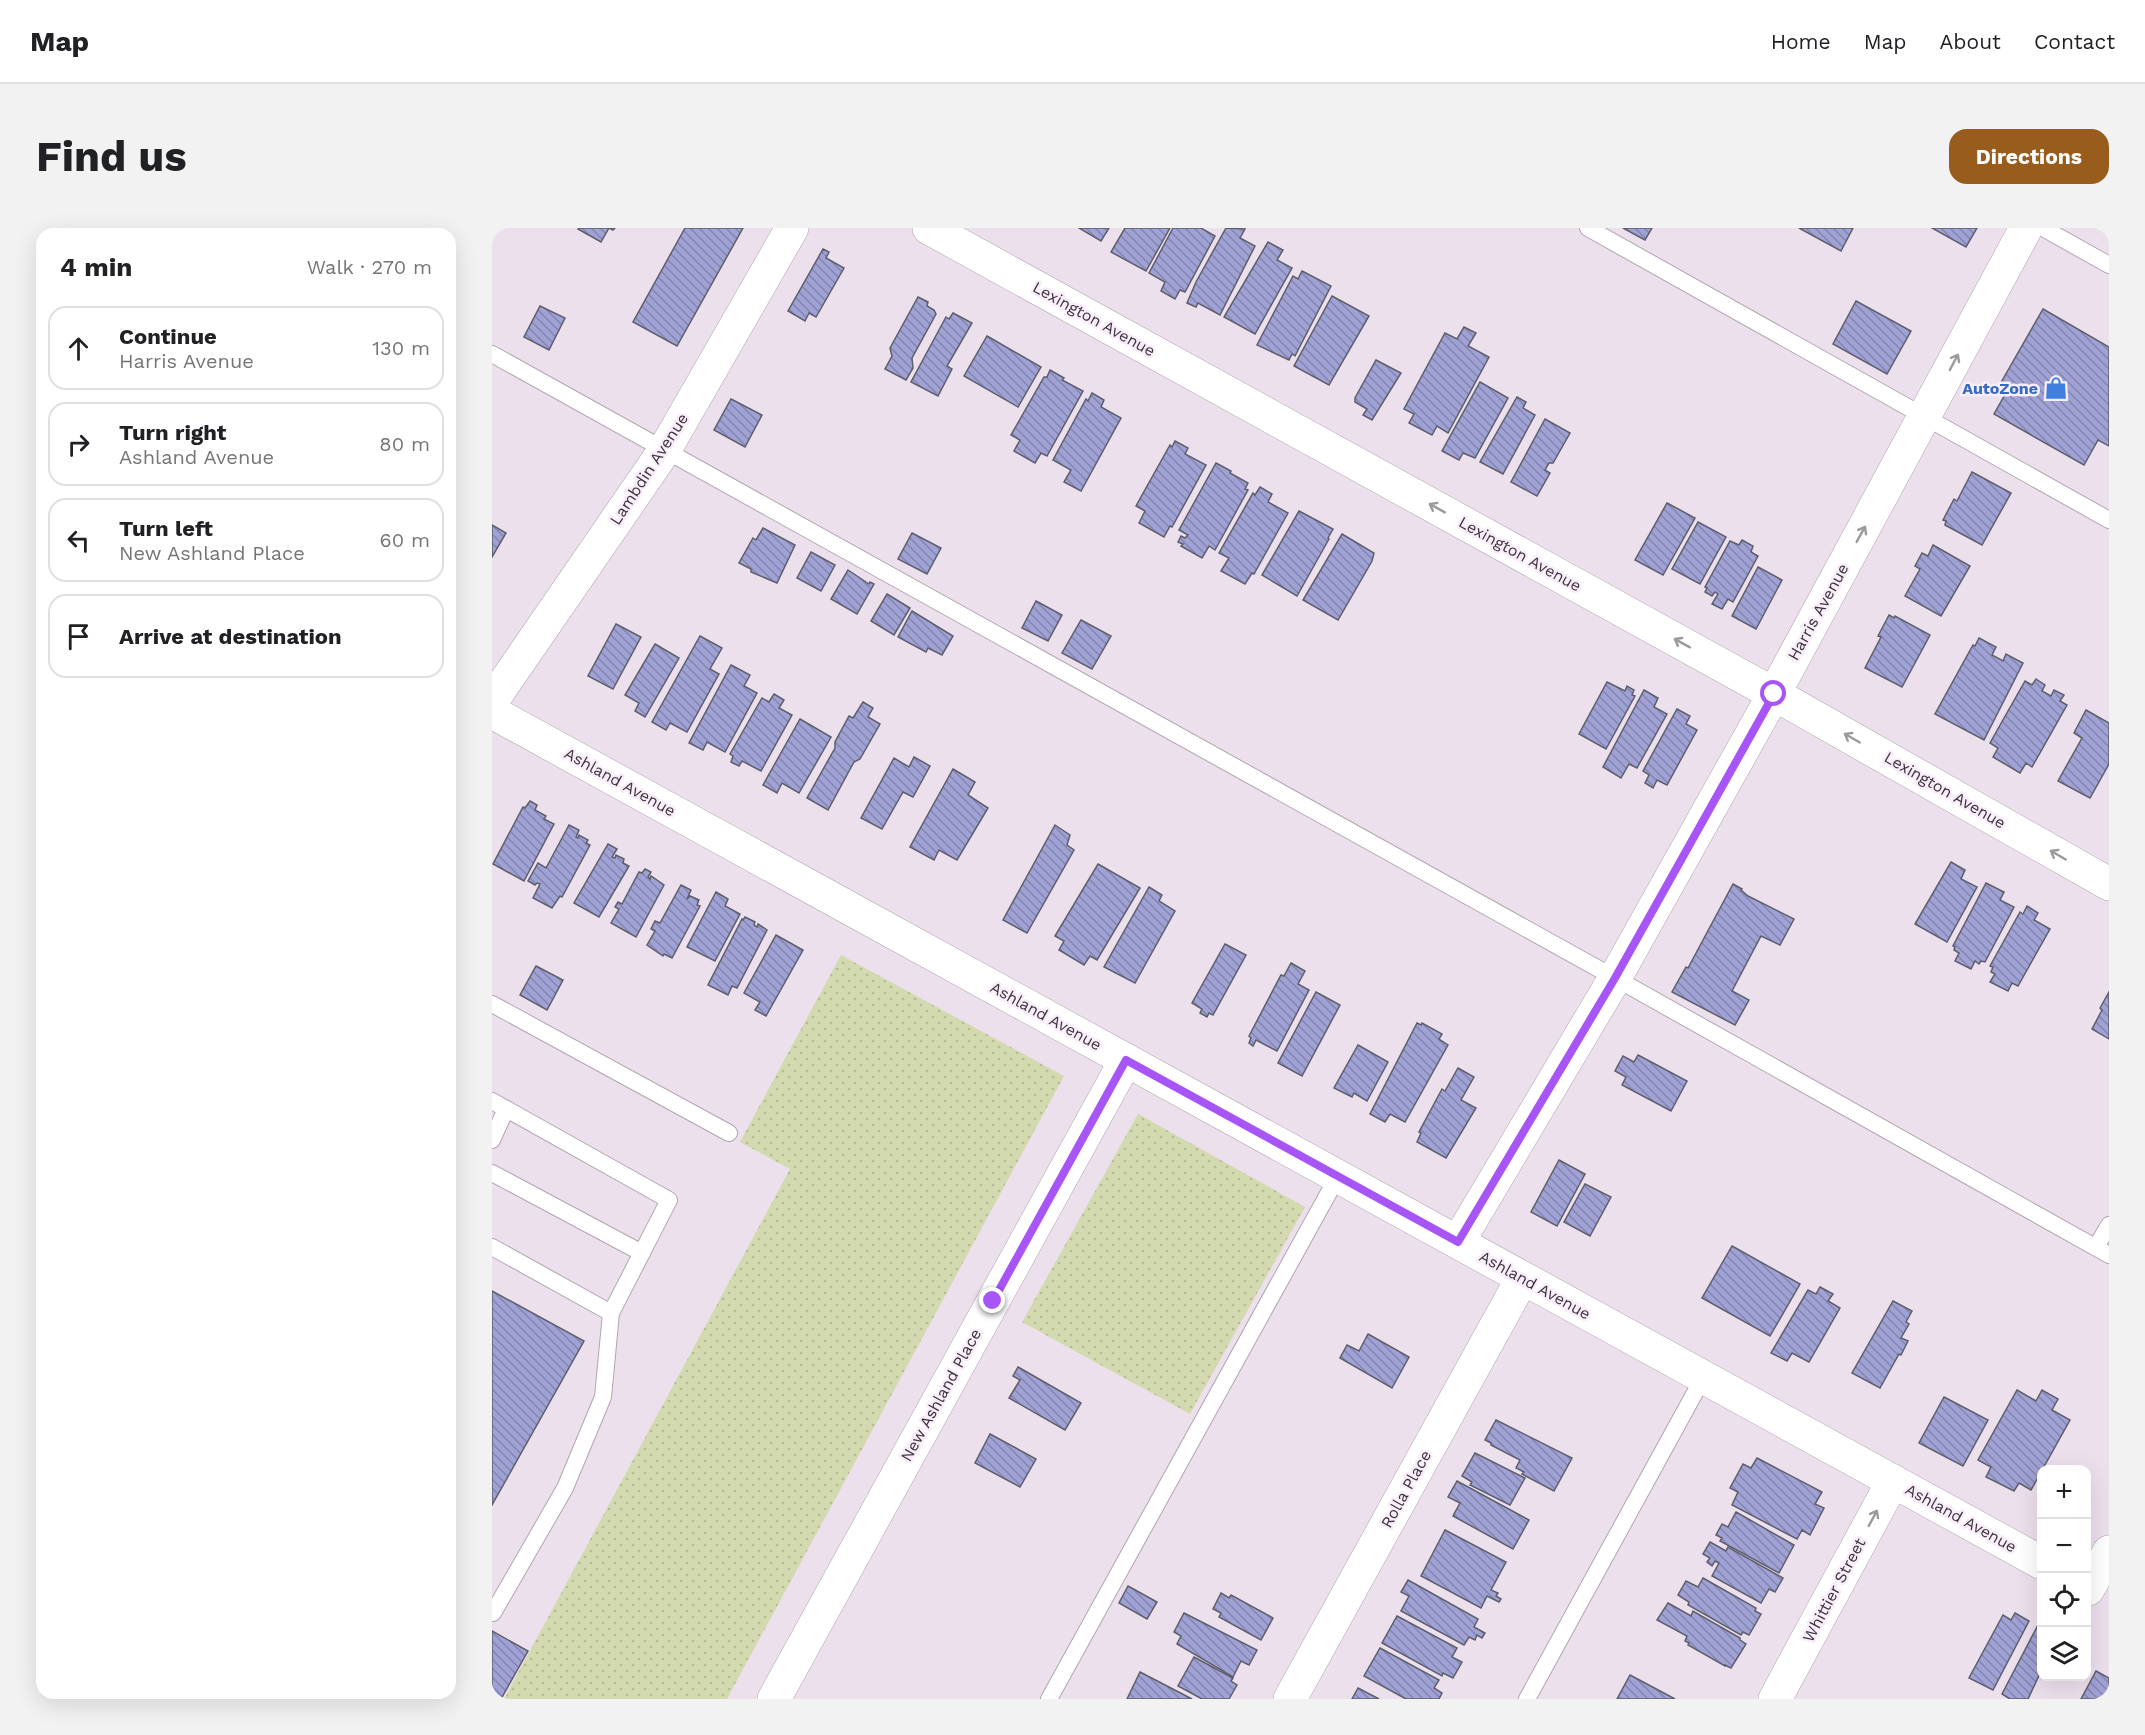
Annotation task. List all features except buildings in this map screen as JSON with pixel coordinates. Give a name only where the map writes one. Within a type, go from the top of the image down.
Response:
[{"type":"street","name":"Lambdin Avenue","points":[[492,701],[664,451],[792,228]]},
{"type":"street","name":"Lexington Avenue","points":[[929,228],[1774,694],[2109,884]]},
{"type":"street","name":"Harris Avenue","points":[[1458,1242],[1615,978],[1774,694],[2026,228]]},
{"type":"street","name":"Ashland Avenue","points":[[492,712],[2037,1560]]},
{"type":"street","name":"New Ashland Place","points":[[774,1699],[1126,1060]]},
{"type":"street","name":"Rolla Place","points":[[1290,1699],[1522,1279]]},
{"type":"street","name":"Whittier Street","points":[[1775,1699],[1893,1481]]},
{"type":"street","points":[[2095,1592],[2109,1552]]},
{"type":"lane","points":[[1588,228],[2109,520]]},
{"type":"lane","points":[[2043,228],[2109,265]]},
{"type":"lane","points":[[492,354],[2103,1251],[2109,1225]]},
{"type":"lane","points":[[492,1004],[729,1133]]},
{"type":"lane","points":[[492,1140],[499,1105],[669,1200],[611,1312],[603,1397],[565,1488],[493,1612]]},
{"type":"lane","points":[[492,1173],[642,1253]]},
{"type":"lane","points":[[1049,1699],[1338,1176]]},
{"type":"lane","points":[[492,1247],[611,1312]]},
{"type":"lane","points":[[1527,1699],[1703,1378]]},
{"type":"green space","points":[[841,955],[1064,1076],[727,1699],[504,1699],[790,1169],[740,1142]]},
{"type":"green space","points":[[1138,1114],[1305,1207],[1190,1414],[1022,1322]]},
{"type":"place","name":"AutoZone","points":[[2056,388]]},
{"type":"route","points":[[993,1301],[1126,1060],[1458,1242],[1615,978],[1774,694]]}]
